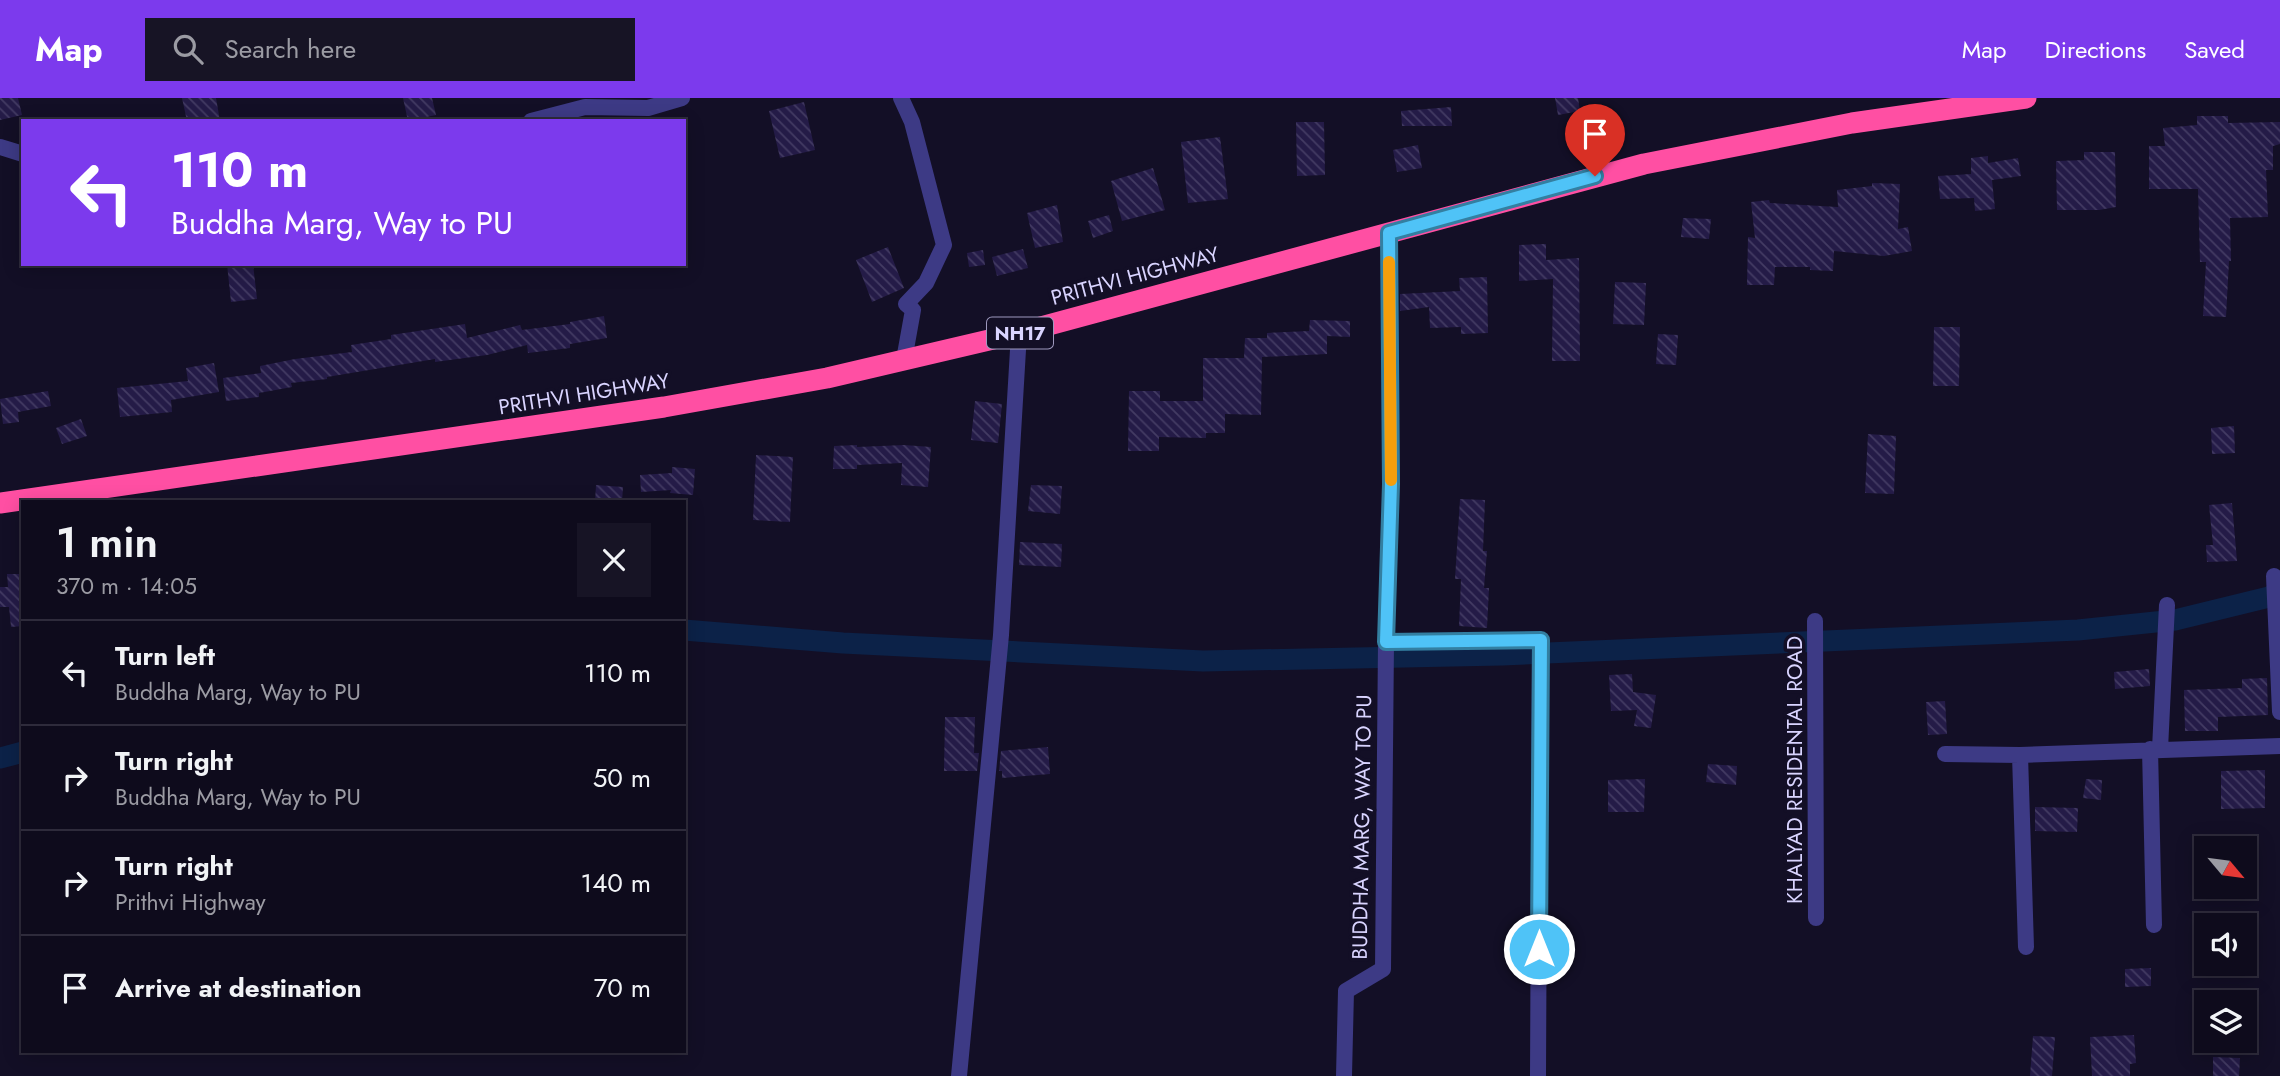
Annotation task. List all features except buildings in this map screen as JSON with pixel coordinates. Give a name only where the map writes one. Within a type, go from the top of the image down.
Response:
[{"type":"highway","name":"PRITHVI HIGHWAY","points":[[0,503],[664,407],[827,378],[1019,333],[1644,164],[1852,123],[2026,98]]},
{"type":"street","points":[[539,119],[585,107],[648,108],[682,98]]},
{"type":"street","points":[[901,98],[912,122],[944,245],[926,283],[906,304],[914,310],[904,360]]},
{"type":"street","points":[[0,147],[21,153]]},
{"type":"street","name":"BUDDHA MARG, WAY TO PU","points":[[1344,1076],[1346,991],[1383,969],[1386,642],[1391,484],[1389,233]]},
{"type":"street","points":[[959,1076],[1001,642],[1019,333]]},
{"type":"street","points":[[2274,576],[2280,712]]},
{"type":"street","points":[[2154,925],[2155,749],[2167,605]]},
{"type":"street","name":"KHALYAD RESIDENTAL ROAD","points":[[1815,621],[1816,918]]},
{"type":"street","points":[[1386,642],[1541,640],[1538,1076]]},
{"type":"street","points":[[1945,754],[2020,755],[2280,746]]},
{"type":"street","points":[[2020,755],[2026,947]]},
{"type":"waterway","points":[[686,630],[843,643],[1203,661],[1502,655],[2078,630],[2175,620],[2269,597],[2280,591]]},
{"type":"waterway","points":[[0,758],[21,753]]},
{"type":"slow traffic","points":[[1389,262],[1391,480]]},
{"type":"route","points":[[1539,949],[1541,640],[1386,642],[1391,484],[1389,233],[1595,176]]}]
